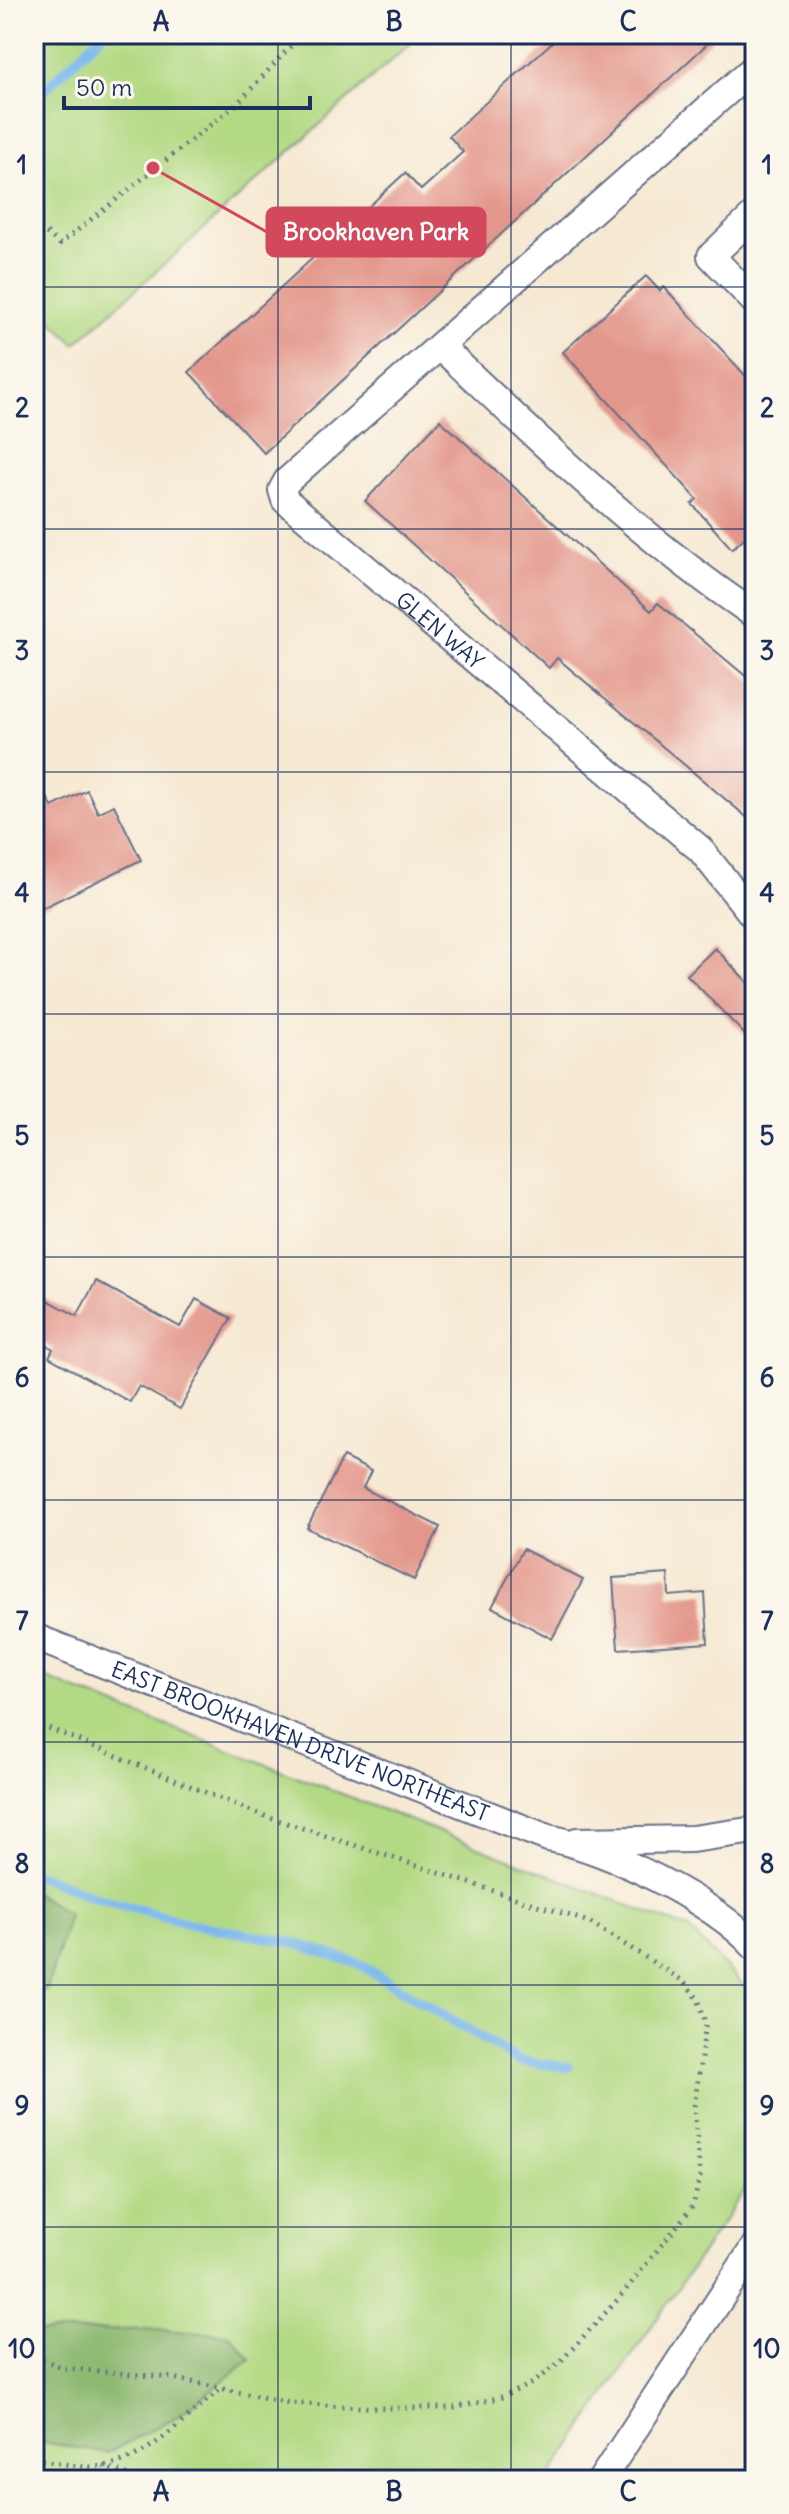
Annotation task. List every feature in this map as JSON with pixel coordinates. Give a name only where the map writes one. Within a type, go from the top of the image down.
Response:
[{"type":"street","name":"GLEN WAY","points":[[755,67],[287,481],[282,490],[285,500],[700,849],[755,918]]},
{"type":"street","points":[[755,214],[711,256],[755,302]]},
{"type":"street","points":[[440,346],[538,440],[691,572],[755,615]]},
{"type":"street","name":"EAST BROOKHAVEN DRIVE NORTHEAST","points":[[34,1637],[548,1838],[570,1841],[692,1839],[755,1830]]},
{"type":"street","name":"EAST BROOKHAVEN DRIVE NORTHEAST","points":[[570,1841],[666,1883],[711,1910],[755,1947]]},
{"type":"street","points":[[601,2480],[755,2246]]},
{"type":"path","points":[[34,223],[60,244],[237,104],[302,34]]},
{"type":"path","points":[[34,1722],[256,1813],[589,1922],[683,1981],[698,1999],[706,2023],[694,2107],[700,2177],[693,2206],[670,2239],[560,2362],[532,2383],[502,2397],[454,2408],[289,2403],[173,2378],[64,2368],[34,2356]]},
{"type":"path","points":[[34,2458],[85,2467],[102,2466],[135,2456],[222,2388]]},
{"type":"path","points":[[102,2466],[140,2480]]},
{"type":"green space","points":[[34,34],[421,34],[75,344],[34,303]]},
{"type":"green space","points":[[34,1674],[689,1929],[755,1997],[755,2175],[547,2480],[34,2480]]},
{"type":"green space","points":[[34,1892],[69,1915],[47,1989],[34,1996]]},
{"type":"green space","points":[[150,2329],[230,2335],[251,2359],[176,2417],[108,2453],[34,2441],[34,2333]]},
{"type":"building","points":[[561,34],[718,34],[264,453],[189,372],[405,173],[421,190],[463,152],[449,136]]},
{"type":"building","points":[[646,276],[660,291],[664,287],[755,386],[755,528],[732,549],[692,504],[697,499],[563,352]]},
{"type":"building","points":[[440,420],[651,611],[658,603],[755,684],[755,824],[557,658],[549,668],[365,501]]},
{"type":"building","points":[[34,771],[52,807],[87,790],[98,813],[114,805],[141,860],[34,912]]},
{"type":"building","points":[[715,948],[755,990],[755,1045],[687,975]]},
{"type":"building","points":[[96,1281],[180,1327],[196,1299],[231,1318],[180,1409],[139,1386],[130,1402],[49,1357],[53,1349],[34,1338],[34,1316],[44,1298],[77,1316]]},
{"type":"building","points":[[343,1457],[371,1471],[363,1488],[440,1527],[414,1580],[307,1528]]},
{"type":"building","points":[[523,1549],[583,1580],[552,1639],[492,1607]]},
{"type":"building","points":[[668,1574],[669,1596],[705,1593],[708,1643],[618,1649],[613,1578]]},
{"type":"waterway","points":[[34,100],[102,34]]},
{"type":"waterway","points":[[34,1873],[94,1897],[191,1924],[291,1942],[359,1964],[520,2061],[568,2067]]},
{"type":"place","name":"Brookhaven Park","points":[[153,168]]}]
